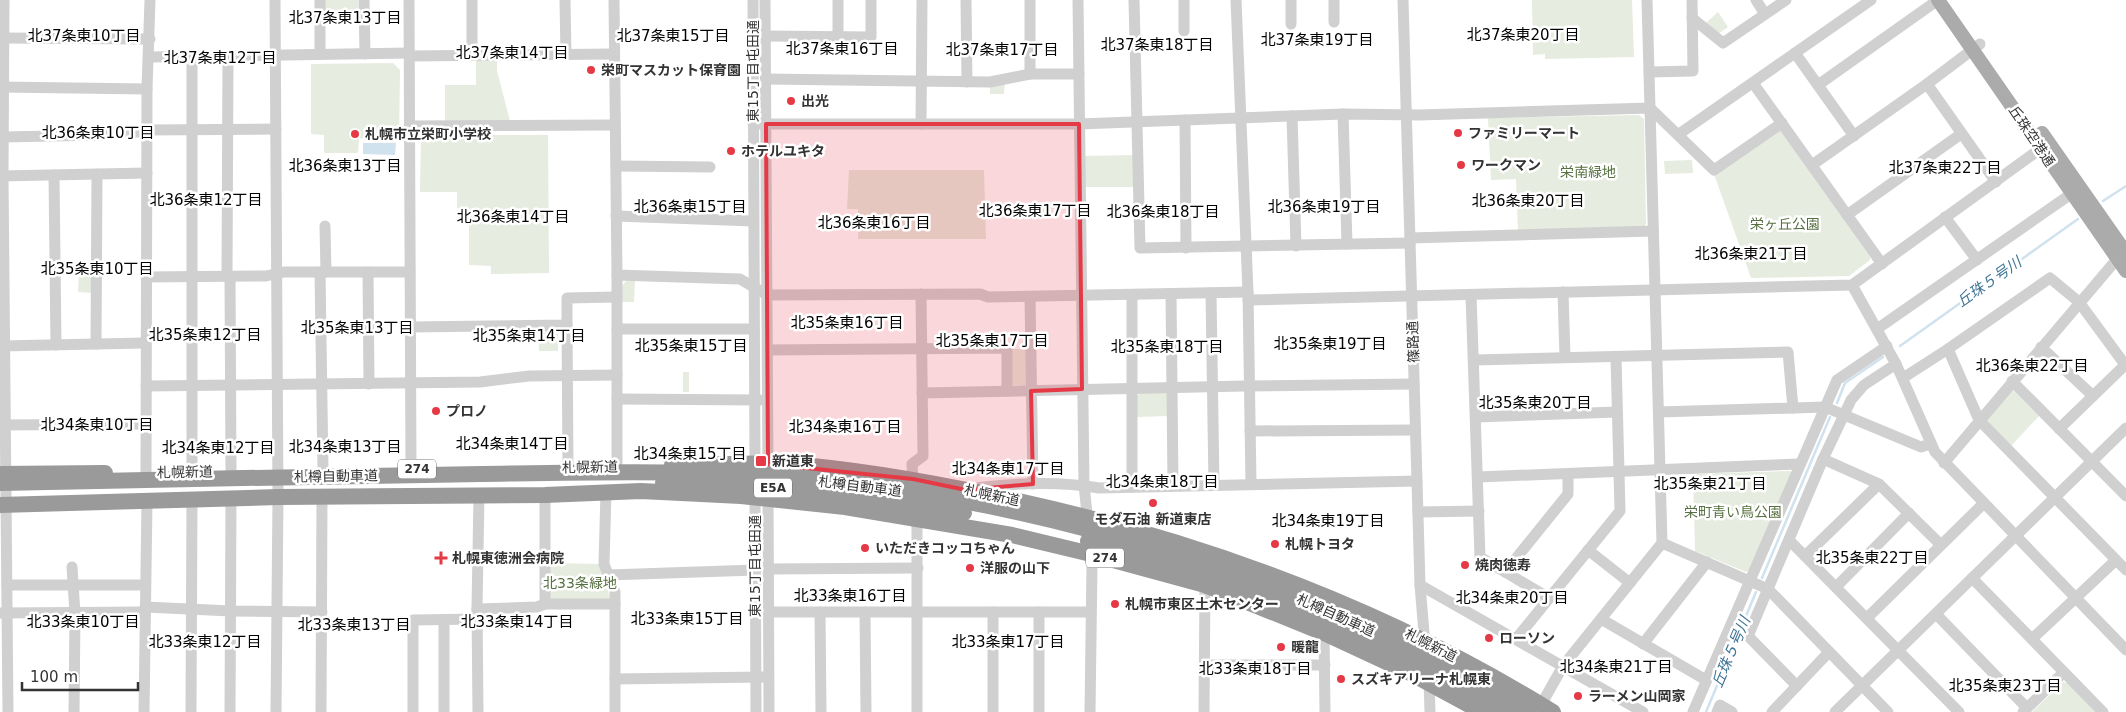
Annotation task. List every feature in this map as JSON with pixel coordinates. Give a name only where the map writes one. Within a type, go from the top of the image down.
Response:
[{"type":"highway","name":"札幌新道","points":[[2,477],[146,472],[762,464],[913,479],[1088,517],[1185,544],[1336,601],[1425,640],[1541,710]]},
{"type":"highway","name":"札樽自動車道","points":[[2,477],[661,471],[768,476],[875,486],[980,504],[1083,527],[1193,560],[1295,597],[1386,637],[1474,681],[1541,710]]},
{"type":"highway","name":"札樽自動車道","points":[[2,501],[661,483],[785,488],[873,498],[978,515],[1080,538],[1189,571],[1291,608],[1381,648],[1506,712]]},
{"type":"highway","name":"札幌新道","points":[[2,501],[147,502],[231,498],[479,496],[641,491],[762,498],[845,507],[1012,535],[1205,585],[1324,633],[1430,684],[1482,712]]},
{"type":"main road","name":"丘珠空港通","points":[[1938,0],[1976,46],[2122,256],[2126,271]]},
{"type":"main road","name":"丘珠空港通","points":[[1950,0],[1976,46]]},
{"type":"main road","name":"丘珠空港通","points":[[2045,146],[2071,194],[2122,256]]},
{"type":"street","points":[[4,0],[2,38],[2,501],[7,584],[4,613],[8,712]]},
{"type":"street","points":[[146,472],[147,89],[150,57],[150,0]]},
{"type":"street","points":[[275,0],[278,497],[276,712]]},
{"type":"street","points":[[320,0],[320,54]]},
{"type":"street","points":[[364,0],[365,54]]},
{"type":"street","points":[[409,0],[411,469]]},
{"type":"street","points":[[472,0],[472,55]]},
{"type":"street","points":[[566,0],[566,54]]},
{"type":"street","points":[[614,0],[617,467]]},
{"type":"street","name":"東15丁目屯田通","points":[[754,0],[754,400],[762,464]]},
{"type":"street","name":"東15丁目屯田通","points":[[756,712],[756,570],[768,400],[765,0]]},
{"type":"street","points":[[838,0],[838,36]]},
{"type":"street","points":[[766,36],[871,37],[871,0]]},
{"type":"street","points":[[921,124],[922,0]]},
{"type":"street","points":[[966,0],[966,82]]},
{"type":"street","points":[[1030,0],[1030,74]]},
{"type":"street","points":[[1078,0],[1084,485],[1091,554],[1090,712]]},
{"type":"street","points":[[1134,0],[1140,248],[1296,246],[1653,231]]},
{"type":"street","points":[[1184,0],[1184,31]]},
{"type":"street","points":[[1236,0],[1248,296],[1251,484]]},
{"type":"street","points":[[1291,0],[1291,24]]},
{"type":"street","points":[[1334,0],[1334,22]]},
{"type":"street","name":"篠路通","points":[[1402,0],[1420,585],[1430,684],[1430,712]]},
{"type":"street","points":[[1541,710],[1563,666],[1662,543],[1647,0]]},
{"type":"street","points":[[1649,72],[1693,71],[1692,0]]},
{"type":"street","points":[[1756,0],[1766,14]]},
{"type":"street","points":[[1692,18],[1723,43],[1786,0]]},
{"type":"street","points":[[1679,134],[1871,0]]},
{"type":"street","points":[[1818,85],[1938,0]]},
{"type":"street","points":[[2,38],[150,39]]},
{"type":"street","points":[[1812,165],[1927,84],[1976,46]]},
{"type":"street","points":[[1795,53],[1854,136]]},
{"type":"street","points":[[150,57],[320,54],[614,54]]},
{"type":"street","points":[[228,56],[228,276],[232,471]]},
{"type":"street","points":[[192,57],[192,472]]},
{"type":"street","points":[[766,79],[990,82],[1030,74],[1079,74]]},
{"type":"street","points":[[1753,83],[1882,264]]},
{"type":"street","points":[[1927,84],[1996,182]]},
{"type":"street","points":[[2,87],[147,89]]},
{"type":"street","points":[[753,124],[1079,124],[1343,114],[1650,108],[1679,134],[1714,170],[1782,123]]},
{"type":"street","points":[[1343,114],[1347,244]]},
{"type":"street","points":[[1292,116],[1296,246]]},
{"type":"street","points":[[1185,120],[1186,248]]},
{"type":"street","points":[[409,126],[615,125]]},
{"type":"street","points":[[3,134],[101,135],[115,132],[192,129],[276,129]]},
{"type":"street","points":[[1847,215],[1961,134]]},
{"type":"street","points":[[617,275],[740,279],[767,295],[980,294],[988,297],[1211,293],[1248,296],[1411,296],[1852,285],[2045,146]]},
{"type":"street","points":[[616,166],[710,167]]},
{"type":"street","points":[[2,176],[147,173]]},
{"type":"street","points":[[96,344],[97,174]]},
{"type":"street","points":[[54,175],[56,345]]},
{"type":"street","points":[[1878,330],[2071,194]]},
{"type":"street","points":[[616,216],[753,221]]},
{"type":"street","points":[[1945,217],[1977,260]]},
{"type":"street","points":[[323,470],[321,384],[325,226]]},
{"type":"street","points":[[1944,463],[2079,302],[2122,256]]},
{"type":"street","points":[[146,277],[266,276],[323,272],[410,272]]},
{"type":"street","points":[[368,272],[369,384]]},
{"type":"street","points":[[1902,378],[1948,349],[2050,278],[2079,302],[2126,365],[2059,429]]},
{"type":"street","points":[[1852,285],[1896,364],[1930,444],[1944,463],[2126,650]]},
{"type":"street","points":[[1563,292],[1565,357]]},
{"type":"street","points":[[1211,293],[1214,485]]},
{"type":"street","points":[[913,479],[912,464],[923,456],[921,294]]},
{"type":"street","points":[[1171,294],[1173,486]]},
{"type":"street","points":[[1132,295],[1132,487]]},
{"type":"street","points":[[1472,295],[1480,557],[1549,598]]},
{"type":"street","points":[[1030,296],[1033,484]]},
{"type":"street","points":[[568,467],[567,298],[617,298]]},
{"type":"street","points":[[411,327],[567,325]]},
{"type":"street","points":[[617,329],[753,329]]},
{"type":"street","points":[[3,346],[145,343]]},
{"type":"street","points":[[1693,712],[1837,380],[1887,346]]},
{"type":"street","points":[[2041,347],[2093,396]]},
{"type":"street","points":[[768,350],[1007,348],[1006,391]]},
{"type":"street","points":[[1948,349],[1979,420],[2126,570]]},
{"type":"street","points":[[1474,360],[1788,352],[1793,408]]},
{"type":"street","points":[[1516,639],[1620,511],[1616,357]]},
{"type":"street","points":[[1797,686],[1748,636],[1823,459],[1851,400],[1864,385],[1896,364]]},
{"type":"street","points":[[146,386],[480,382],[529,376],[617,375]]},
{"type":"street","points":[[2012,381],[2125,494]]},
{"type":"street","points":[[922,393],[1213,386],[1414,384]]},
{"type":"street","points":[[617,399],[768,400]]},
{"type":"street","points":[[1659,412],[1825,407],[1921,447],[1930,444]]},
{"type":"street","points":[[1476,417],[1617,412]]},
{"type":"street","points":[[3,425],[146,424]]},
{"type":"street","points":[[1835,712],[2126,428]]},
{"type":"street","points":[[1250,431],[1416,430]]},
{"type":"street","points":[[1823,459],[1879,484],[1941,545]]},
{"type":"street","points":[[1478,477],[1799,464]]},
{"type":"street","points":[[1505,572],[1568,494],[1568,474]]},
{"type":"street","points":[[966,490],[1008,484],[1084,485],[1098,488],[1417,481]]},
{"type":"street","points":[[1805,556],[1879,484]]},
{"type":"street","points":[[606,492],[604,564],[615,592],[615,712]]},
{"type":"street","points":[[545,494],[546,604]]},
{"type":"street","points":[[478,712],[479,496]]},
{"type":"street","points":[[230,712],[231,498]]},
{"type":"street","points":[[321,712],[322,498]]},
{"type":"street","name":"東15丁目屯田通","points":[[762,498],[768,569],[769,712]]},
{"type":"street","points":[[190,712],[192,499]]},
{"type":"street","points":[[144,712],[147,502]]},
{"type":"street","points":[[1867,618],[1984,503]]},
{"type":"street","points":[[1418,512],[1479,511]]},
{"type":"street","points":[[1836,587],[1909,513]]},
{"type":"street","points":[[917,518],[917,712]]},
{"type":"street","points":[[1789,540],[1959,712]]},
{"type":"street","points":[[1662,543],[1768,589],[1888,712]]},
{"type":"street","points":[[1588,550],[1630,583]]},
{"type":"street","points":[[2032,640],[2116,560]]},
{"type":"street","points":[[1643,644],[1707,562]]},
{"type":"street","points":[[72,567],[75,614],[74,712]]},
{"type":"street","points":[[768,569],[918,568]]},
{"type":"street","points":[[608,575],[756,570]]},
{"type":"street","points":[[1972,578],[2103,712]]},
{"type":"street","points":[[7,584],[145,585]]},
{"type":"street","points":[[1204,712],[1205,585]]},
{"type":"street","points":[[1420,585],[1643,712]]},
{"type":"street","points":[[413,712],[413,620],[444,620],[477,614],[537,608],[546,604],[615,604]]},
{"type":"street","points":[[4,613],[75,614],[191,608],[231,612],[322,612]]},
{"type":"street","points":[[769,612],[1091,612]]},
{"type":"street","points":[[820,612],[821,712]]},
{"type":"street","points":[[865,612],[866,712]]},
{"type":"street","points":[[992,712],[993,612]]},
{"type":"street","points":[[1039,612],[1039,712]]},
{"type":"street","points":[[1936,614],[2025,710],[2064,672]]},
{"type":"street","points":[[1601,619],[1706,680]]},
{"type":"street","points":[[444,620],[444,712]]},
{"type":"street","points":[[1324,633],[1325,712]]},
{"type":"street","points":[[1772,712],[1829,652]]},
{"type":"street","points":[[1204,665],[1325,665]]},
{"type":"street","points":[[615,679],[769,677]]},
{"type":"street","points":[[1717,712],[1720,705],[1732,712]]},
{"type":"highlighted area","points":[[766,124],[1079,124],[1082,389],[1031,391],[1033,484],[966,490],[913,479],[768,464]]},
{"type":"green space","points":[[324,0],[358,0],[358,11],[323,11]]},
{"type":"green space","points":[[1532,0],[1632,0],[1634,57],[1545,59],[1545,54],[1533,55]]},
{"type":"green space","points":[[1718,12],[1728,27],[1718,34],[1706,23]]},
{"type":"green space","points":[[476,59],[497,59],[497,71],[510,121],[445,121],[445,85],[476,85]]},
{"type":"green space","points":[[393,63],[400,70],[399,140],[359,138],[358,153],[324,153],[324,135],[311,134],[311,64]]},
{"type":"green space","points":[[1005,82],[1004,94],[990,94],[990,86]]},
{"type":"green space","name":"栄南緑地","points":[[1639,115],[1644,119],[1646,224],[1643,228],[1518,231],[1516,179],[1491,180],[1488,118]]},
{"type":"green space","name":"栄ヶ丘公園","points":[[1778,130],[1781,131],[1870,257],[1870,260],[1849,276],[1751,278],[1714,174]]},
{"type":"green space","points":[[421,135],[548,135],[549,273],[491,274],[491,266],[469,265],[469,208],[457,208],[457,192],[420,192]]},
{"type":"green space","points":[[1133,155],[1133,187],[1085,187],[1084,156]]},
{"type":"green space","points":[[1692,160],[1693,173],[1665,174],[1664,161]]},
{"type":"green space","points":[[849,170],[984,170],[986,239],[858,239],[858,209],[847,209]]},
{"type":"green space","points":[[79,270],[92,270],[92,293],[78,292]]},
{"type":"green space","points":[[635,280],[634,302],[621,302],[622,286],[626,281]]},
{"type":"green space","points":[[538,329],[558,329],[558,351],[539,351]]},
{"type":"green space","points":[[1010,349],[1026,349],[1026,385],[1009,385]]},
{"type":"green space","points":[[683,372],[689,372],[689,392],[683,392]]},
{"type":"green space","points":[[2011,388],[2039,416],[2011,446],[1985,420]]},
{"type":"green space","points":[[1165,392],[1168,395],[1168,416],[1137,417],[1137,396],[1140,393]]},
{"type":"green space","name":"栄町青い鳥公園","points":[[1790,471],[1792,473],[1750,570],[1746,572],[1695,551],[1693,474]]},
{"type":"green space","name":"北33条緑地","points":[[550,563],[602,564],[610,602],[550,602]]},
{"type":"green space","points":[[2063,682],[2068,683],[2096,712],[2032,712]]},
{"type":"water","points":[[363,143],[396,143],[395,155],[363,154]]},
{"type":"waterway","name":"丘珠５号川","points":[[2103,201],[2126,186]]},
{"type":"waterway","name":"丘珠５号川","points":[[1900,346],[2078,219]]},
{"type":"waterway","name":"丘珠５号川","points":[[1837,403],[1845,383],[1883,357]]},
{"type":"waterway","name":"丘珠５号川","points":[[1762,578],[1830,417]]},
{"type":"waterway","name":"丘珠５号川","points":[[1706,712],[1756,592]]},
{"type":"place","name":"栄町マスカット保育園","points":[[591,70]]},
{"type":"place","name":"出光","points":[[791,101]]},
{"type":"place","name":"ファミリーマート","points":[[1458,133]]},
{"type":"place","name":"札幌市立栄町小学校","points":[[355,134]]},
{"type":"place","name":"ホテルユキタ","points":[[731,151]]},
{"type":"place","name":"ワークマン","points":[[1461,165]]},
{"type":"place","name":"プロノ","points":[[436,411]]},
{"type":"place","name":"新道東","points":[[761,461]]},
{"type":"place","name":"モダ石油 新道東店","points":[[1153,503]]},
{"type":"place","name":"札幌トヨタ","points":[[1275,544]]},
{"type":"place","name":"いただきコッコちゃん","points":[[865,548]]},
{"type":"place","name":"札幌東徳洲会病院","points":[[441,558]]},
{"type":"place","name":"焼肉徳寿","points":[[1465,565]]},
{"type":"place","name":"洋服の山下","points":[[970,568]]},
{"type":"place","name":"札幌市東区土木センター","points":[[1115,604]]},
{"type":"place","name":"ローソン","points":[[1489,638]]},
{"type":"place","name":"暖龍","points":[[1281,647]]},
{"type":"place","name":"スズキアリーナ札幌東","points":[[1341,679]]},
{"type":"place","name":"ラーメン山岡家","points":[[1578,696]]},
{"type":"district","name":"北37条東13丁目","points":[[345,18]]},
{"type":"district","name":"北37条東20丁目","points":[[1523,35]]},
{"type":"district","name":"北37条東10丁目","points":[[84,36]]},
{"type":"district","name":"北37条東15丁目","points":[[673,36]]},
{"type":"district","name":"北37条東19丁目","points":[[1317,40]]},
{"type":"district","name":"北37条東18丁目","points":[[1157,45]]},
{"type":"district","name":"北37条東16丁目","points":[[842,49]]},
{"type":"district","name":"北37条東17丁目","points":[[1002,50]]},
{"type":"district","name":"北37条東14丁目","points":[[512,53]]},
{"type":"district","name":"北37条東12丁目","points":[[220,58]]},
{"type":"district","name":"北36条東10丁目","points":[[98,133]]},
{"type":"district","name":"北36条東13丁目","points":[[345,166]]},
{"type":"district","name":"北37条東22丁目","points":[[1945,168]]},
{"type":"district","name":"北36条東12丁目","points":[[206,200]]},
{"type":"district","name":"北36条東20丁目","points":[[1528,201]]},
{"type":"district","name":"北36条東15丁目","points":[[690,207]]},
{"type":"district","name":"北36条東19丁目","points":[[1324,207]]},
{"type":"district","name":"北36条東17丁目","points":[[1035,211]]},
{"type":"district","name":"北36条東18丁目","points":[[1163,212]]},
{"type":"district","name":"北36条東14丁目","points":[[513,217]]},
{"type":"district","name":"北36条東16丁目","points":[[874,223]]},
{"type":"district","name":"北36条東21丁目","points":[[1751,254]]},
{"type":"district","name":"北35条東10丁目","points":[[97,269]]},
{"type":"district","name":"北35条東16丁目","points":[[847,323]]},
{"type":"district","name":"北35条東13丁目","points":[[357,328]]},
{"type":"district","name":"北35条東12丁目","points":[[205,335]]},
{"type":"district","name":"北35条東14丁目","points":[[529,336]]},
{"type":"district","name":"北35条東17丁目","points":[[992,341]]},
{"type":"district","name":"北35条東19丁目","points":[[1330,344]]},
{"type":"district","name":"北35条東15丁目","points":[[691,346]]},
{"type":"district","name":"北35条東18丁目","points":[[1167,347]]},
{"type":"district","name":"北36条東22丁目","points":[[2032,366]]},
{"type":"district","name":"北35条東20丁目","points":[[1535,403]]},
{"type":"district","name":"北34条東10丁目","points":[[97,425]]},
{"type":"district","name":"北34条東16丁目","points":[[845,427]]},
{"type":"district","name":"北34条東14丁目","points":[[512,444]]},
{"type":"district","name":"北34条東13丁目","points":[[345,447]]},
{"type":"district","name":"北34条東12丁目","points":[[218,448]]},
{"type":"district","name":"北34条東15丁目","points":[[690,454]]},
{"type":"district","name":"北34条東17丁目","points":[[1008,469]]},
{"type":"district","name":"北34条東18丁目","points":[[1162,482]]},
{"type":"district","name":"北35条東21丁目","points":[[1710,484]]},
{"type":"district","name":"北34条東19丁目","points":[[1328,521]]},
{"type":"district","name":"北35条東22丁目","points":[[1872,558]]},
{"type":"district","name":"北33条東16丁目","points":[[850,596]]},
{"type":"district","name":"北34条東20丁目","points":[[1512,598]]},
{"type":"district","name":"北33条東15丁目","points":[[687,619]]},
{"type":"district","name":"北33条東10丁目","points":[[83,622]]},
{"type":"district","name":"北33条東14丁目","points":[[517,622]]},
{"type":"district","name":"北33条東13丁目","points":[[354,625]]},
{"type":"district","name":"北33条東12丁目","points":[[205,642]]},
{"type":"district","name":"北33条東17丁目","points":[[1008,642]]},
{"type":"district","name":"北34条東21丁目","points":[[1616,667]]},
{"type":"district","name":"北33条東18丁目","points":[[1255,669]]},
{"type":"district","name":"北35条東23丁目","points":[[2005,686]]}]
